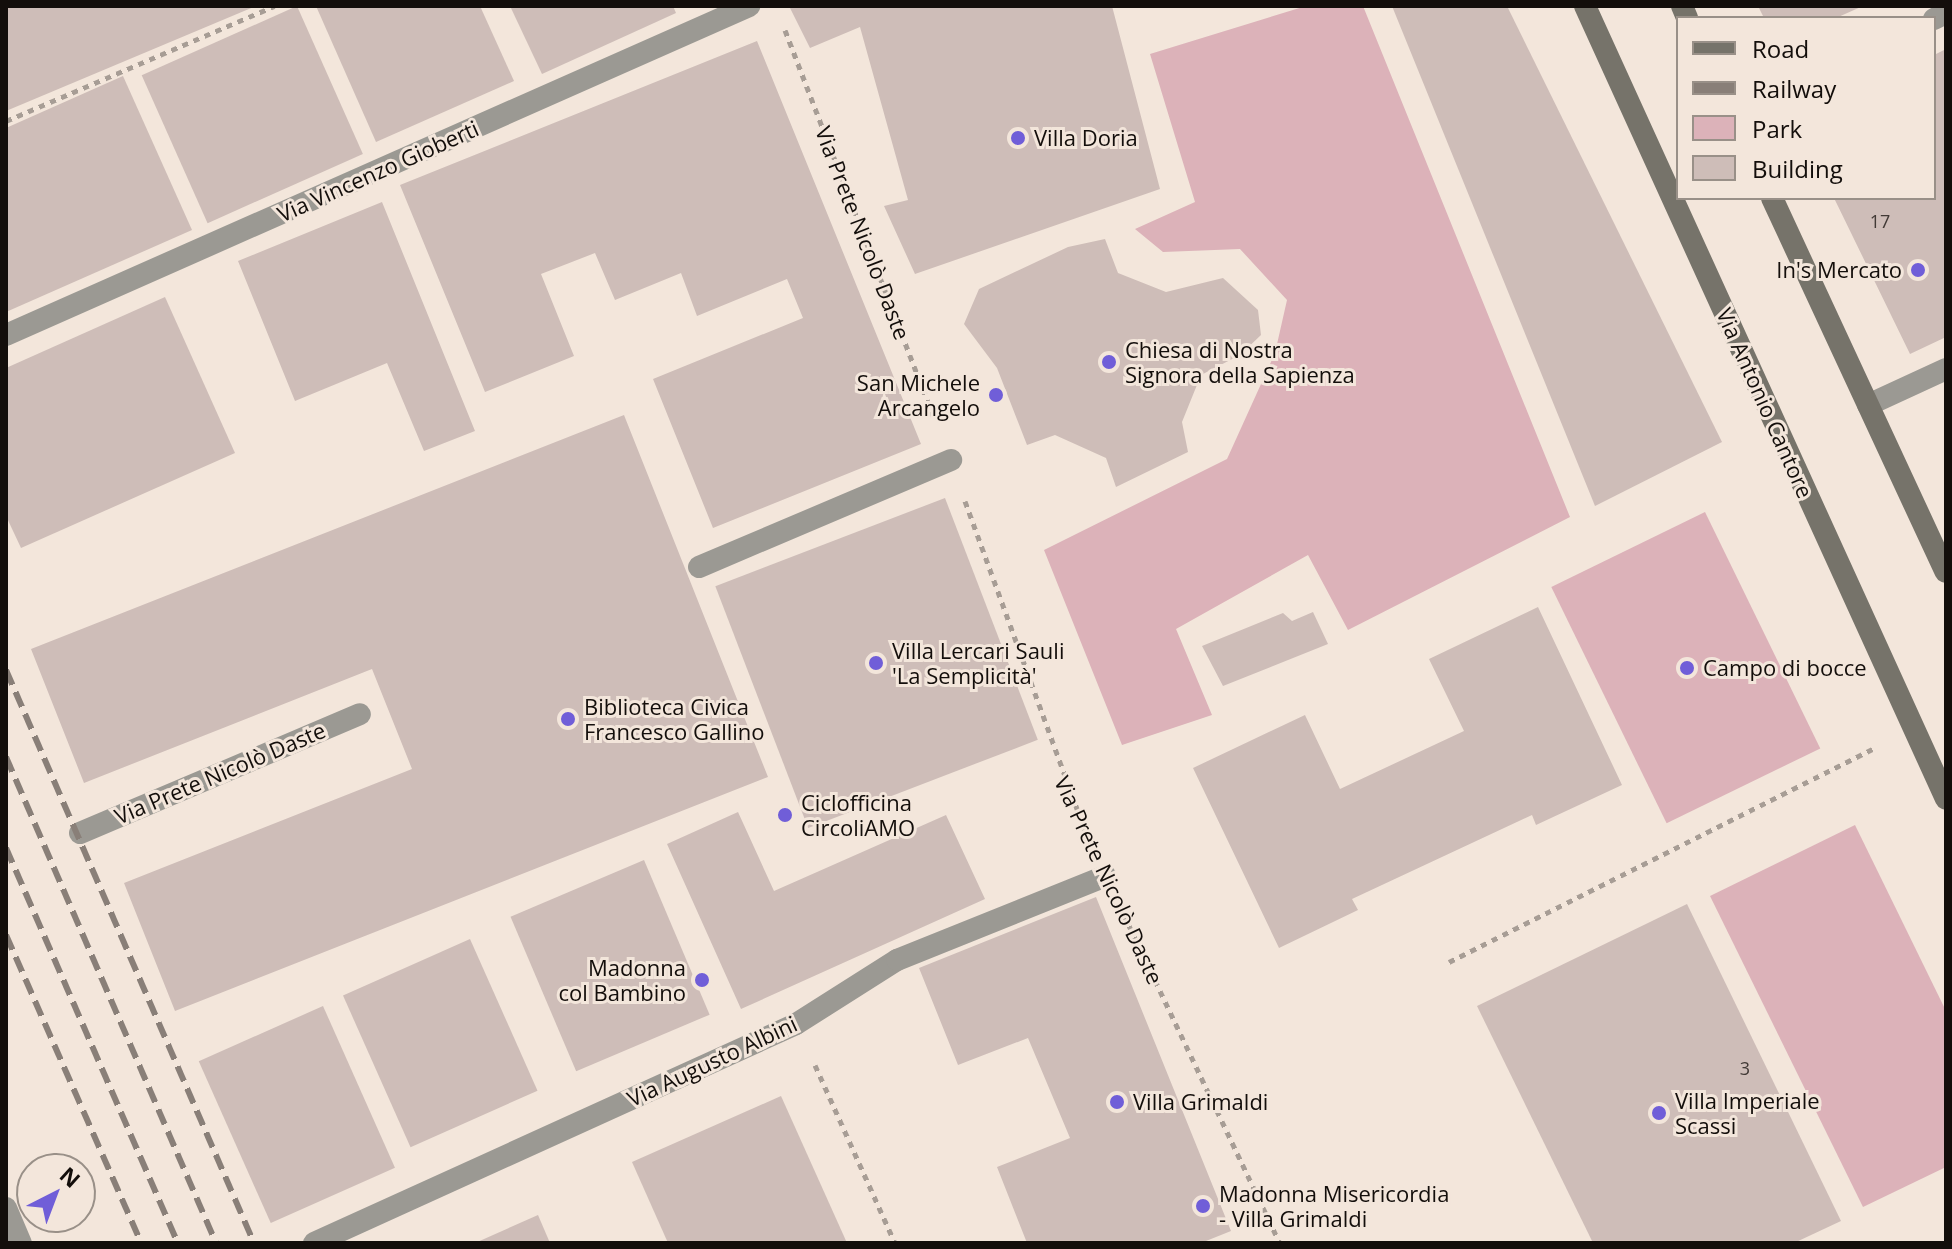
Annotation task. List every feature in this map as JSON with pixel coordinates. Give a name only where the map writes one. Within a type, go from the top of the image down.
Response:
[{"type":"main road","name":"Via Antonio Cantore","points":[[1585,6],[1946,799]]},
{"type":"main road","points":[[1773,200],[1946,572]]},
{"type":"street","name":"Via Vincenzo Gioberti","points":[[6,335],[749,6]]},
{"type":"street","points":[[1868,405],[1946,369]]},
{"type":"street","points":[[699,567],[951,460]]},
{"type":"street","name":"Via Prete Nicolò Daste","points":[[80,833],[360,714]]},
{"type":"street","name":"Via Augusto Albini","points":[[314,1243],[796,1024],[897,960],[1106,876]]},
{"type":"street","points":[[6,1208],[21,1243]]},
{"type":"path","points":[[6,121],[274,6]]},
{"type":"path","name":"Via Prete Nicolò Daste","points":[[781,21],[951,460],[1069,799],[1280,1243]]},
{"type":"path","points":[[1449,962],[1913,729]]},
{"type":"path","points":[[796,1024],[895,1243]]},
{"type":"green space","points":[[1306,6],[1363,6],[1570,517],[1348,630],[1308,555],[1176,629],[1212,715],[1122,745],[1044,550],[1227,459],[1275,353],[1287,300],[1240,249],[1163,252],[1135,229],[1195,202],[1150,54]]},
{"type":"green space","name":"Campo di bocce","points":[[1705,512],[1820,748],[1667,823],[1551,587]]},
{"type":"green space","points":[[1855,825],[1946,1011],[1946,1167],[1863,1207],[1710,896]]},
{"type":"building","points":[[6,6],[256,6],[6,111]]},
{"type":"building","points":[[297,6],[363,154],[208,223],[142,75]]},
{"type":"building","points":[[316,6],[480,6],[514,81],[376,142]]},
{"type":"building","points":[[510,6],[673,6],[676,13],[542,74]]},
{"type":"building","name":"Villa Doria","points":[[789,6],[1112,6],[1160,189],[915,274],[884,206],[908,200],[860,27],[810,48]]},
{"type":"building","points":[[1392,6],[1507,6],[1722,442],[1595,506]]},
{"type":"building","points":[[1758,6],[1863,6],[1840,16],[1763,16]]},
{"type":"building","points":[[757,41],[921,444],[713,528],[653,379],[803,318],[787,279],[697,316],[681,273],[615,300],[595,253],[541,274],[574,356],[485,392],[400,185]]},
{"type":"building","points":[[1946,49],[1946,337],[1910,354],[1835,200],[1936,200],[1936,54]]},
{"type":"building","points":[[123,76],[192,230],[6,312],[6,128]]},
{"type":"building","points":[[382,202],[475,431],[424,451],[387,363],[295,401],[238,261]]},
{"type":"building","name":"Chiesa di Nostra Signora della Sapienza","points":[[1105,239],[1118,273],[1166,292],[1223,278],[1258,310],[1261,335],[1240,355],[1201,375],[1182,422],[1188,452],[1116,487],[1106,458],[1055,435],[1027,445],[997,368],[964,324],[979,289],[1068,247]]},
{"type":"building","points":[[165,297],[235,453],[21,548],[6,516],[6,368]]},
{"type":"building","name":"Biblioteca Civica Francesco Gallino","points":[[624,415],[768,777],[175,1011],[124,883],[412,769],[372,669],[84,783],[31,649]]},
{"type":"building","name":"Villa Lercari Sauli 'La Semplicità'","points":[[945,498],[1038,740],[808,828],[715,586]]},
{"type":"building","points":[[1538,607],[1622,785],[1536,825],[1532,815],[1352,899],[1358,910],[1279,948],[1193,768],[1305,715],[1340,789],[1464,731],[1429,659]]},
{"type":"building","points":[[1313,612],[1328,644],[1223,686],[1202,646],[1283,613],[1292,621]]},
{"type":"building","points":[[738,812],[774,891],[946,815],[985,899],[741,1009],[667,844]]},
{"type":"building","points":[[644,860],[710,1015],[576,1071],[511,917]]},
{"type":"building","name":"Villa Grimaldi","points":[[1096,897],[1231,1231],[1201,1243],[1027,1243],[997,1167],[1070,1138],[1028,1038],[958,1065],[919,968]]},
{"type":"building","name":"Villa Imperiale Scassi","points":[[1687,904],[1841,1221],[1794,1243],[1593,1243],[1477,1006]]},
{"type":"building","points":[[470,939],[538,1091],[411,1147],[343,996]]},
{"type":"building","points":[[323,1006],[395,1168],[271,1223],[199,1061]]},
{"type":"building","points":[[781,1096],[847,1243],[668,1243],[632,1162]]},
{"type":"building","points":[[538,1215],[550,1243],[475,1243]]},
{"type":"railway","points":[[6,670],[254,1243]]},
{"type":"railway","points":[[6,757],[216,1243]]},
{"type":"railway","points":[[6,848],[178,1243]]},
{"type":"railway","points":[[6,935],[141,1243]]},
{"type":"place","name":"Villa Doria","points":[[1018,138]]},
{"type":"place","name":"In's Mercato","points":[[1918,270]]},
{"type":"place","name":"Chiesa di Nostra Signora della Sapienza","points":[[1109,362]]},
{"type":"place","name":"San Michele Arcangelo","points":[[996,395]]},
{"type":"place","name":"Villa Lercari Sauli 'La Semplicità'","points":[[876,663]]},
{"type":"place","name":"Campo di bocce","points":[[1687,668]]},
{"type":"place","name":"Biblioteca Civica Francesco Gallino","points":[[568,719]]},
{"type":"place","name":"Ciclofficina CircoliAMO","points":[[785,815]]},
{"type":"place","name":"Madonna col Bambino","points":[[702,980]]},
{"type":"place","name":"Villa Grimaldi","points":[[1117,1102]]},
{"type":"place","name":"Villa Imperiale Scassi","points":[[1659,1113]]},
{"type":"place","name":"Madonna Misericordia - Villa Grimaldi","points":[[1203,1206]]}]
